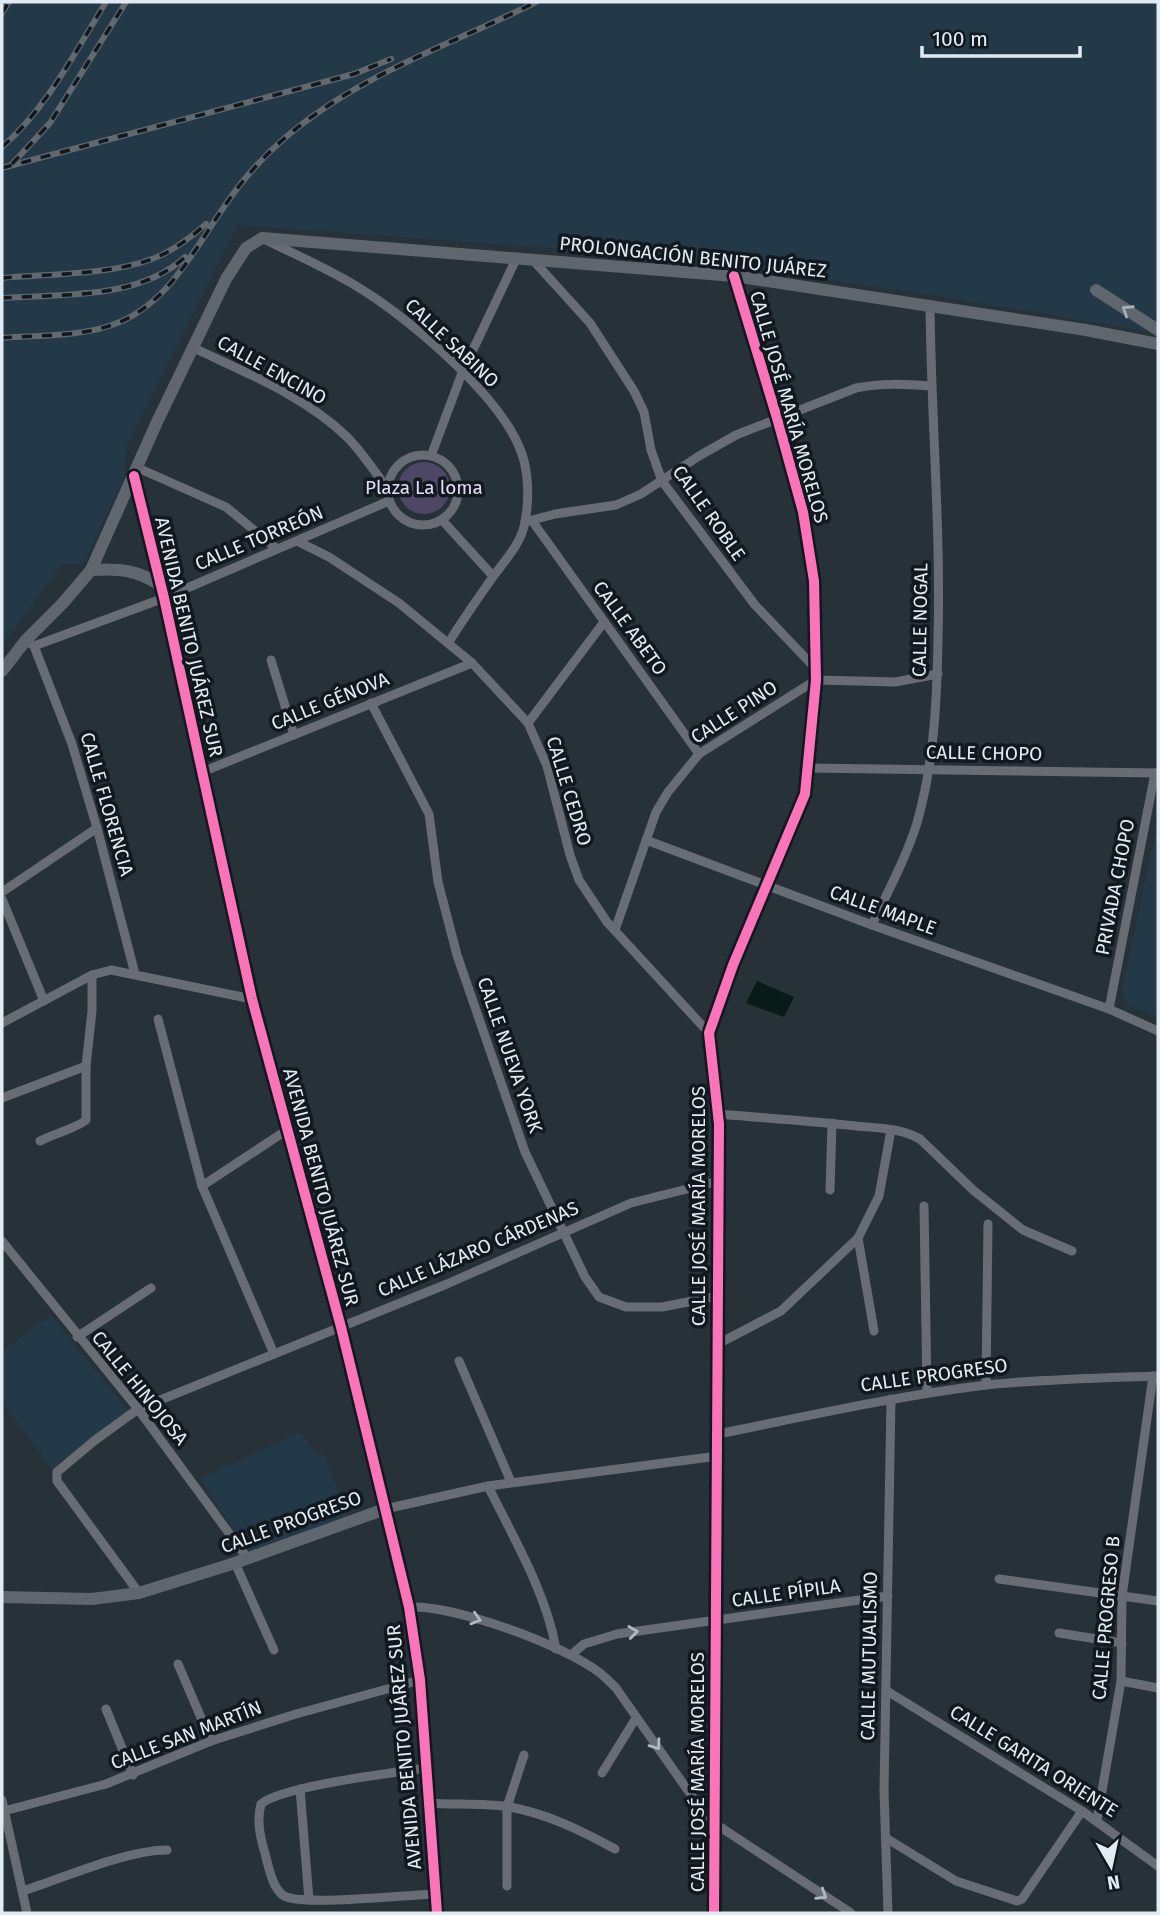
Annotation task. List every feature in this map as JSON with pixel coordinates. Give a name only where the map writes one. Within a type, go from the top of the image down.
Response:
[{"type":"street","name":"PROLONGACIÓN BENITO JUÁREZ","points":[[262,238],[734,276],[1086,330],[1158,344]]},
{"type":"street","points":[[2,671],[30,643],[91,570],[157,422],[235,263],[246,248],[262,238]]},
{"type":"street","name":"CALLE SABINO","points":[[262,238],[360,288],[402,319],[462,373],[499,414],[522,453],[527,472],[529,522],[512,552],[449,642]]},
{"type":"street","points":[[431,456],[462,373],[517,257]]},
{"type":"street","name":"CALLE ROBLE","points":[[532,259],[590,323],[635,391],[646,420],[651,450],[662,481],[750,599],[816,668]]},
{"type":"street","name":"CALLE JOSÉ MARÍA MORELOS","points":[[714,1913],[719,1181],[718,1114],[709,1032],[733,965],[802,802],[809,768],[816,680],[814,581],[803,512],[734,276]]},
{"type":"street","points":[[1096,290],[1158,330]]},
{"type":"street","name":"CALLE NOGAL","points":[[872,925],[912,835],[930,769],[937,674],[939,586],[930,305]]},
{"type":"street","name":"CALLE ENCINO","points":[[194,348],[314,411],[347,437],[387,488]]},
{"type":"street","points":[[529,522],[555,514],[615,505],[641,494],[736,435],[856,388],[899,383],[931,386]]},
{"type":"street","points":[[418,455],[431,456],[450,467],[456,479],[458,493],[454,506],[442,520],[417,525],[396,512],[389,501],[387,488],[391,474],[399,463],[418,455]]},
{"type":"street","points":[[136,472],[226,507],[277,549]]},
{"type":"street","name":"AVENIDA BENITO JUÁREZ SUR","points":[[136,472],[252,999],[341,1327],[409,1607],[419,1680],[437,1913]]},
{"type":"street","name":"CALLE TORREÓN","points":[[30,643],[277,549],[389,501]]},
{"type":"street","points":[[442,520],[493,576]]},
{"type":"street","name":"CALLE ABETO","points":[[529,522],[699,754]]},
{"type":"street","name":"CALLE CEDRO","points":[[297,541],[357,574],[449,642],[528,723],[547,766],[575,870],[601,914],[709,1032]]},
{"type":"street","points":[[91,570],[130,570],[149,578],[162,592]]},
{"type":"street","points":[[528,723],[604,622]]},
{"type":"street","name":"CALLE FLORENCIA","points":[[30,643],[68,732],[97,828],[135,974]]},
{"type":"street","points":[[271,660],[294,735]]},
{"type":"street","name":"CALLE GÉNOVA","points":[[202,772],[472,663]]},
{"type":"street","points":[[816,680],[895,682],[937,674]]},
{"type":"street","name":"CALLE PINO","points":[[615,930],[648,828],[662,802],[699,754],[816,680]]},
{"type":"street","name":"CALLE NUEVA YORK","points":[[371,704],[429,814],[438,882],[457,955],[517,1134],[593,1290],[608,1302],[643,1309],[718,1296]]},
{"type":"street","name":"CALLE CHOPO","points":[[809,768],[1157,773]]},
{"type":"street","name":"PRIVADA CHOPO","points":[[1109,1009],[1157,773]]},
{"type":"street","points":[[2,892],[97,828]]},
{"type":"street","name":"CALLE MAPLE","points":[[646,840],[872,925],[1109,1009],[1158,1031]]},
{"type":"street","points":[[2,899],[44,1000]]},
{"type":"street","points":[[2,1023],[92,975],[111,970],[252,999]]},
{"type":"street","points":[[40,1141],[86,1121],[86,1066],[92,1011],[92,975]]},
{"type":"street","points":[[158,1019],[202,1186],[274,1354]]},
{"type":"street","points":[[2,1098],[86,1066]]},
{"type":"street","points":[[718,1114],[905,1132],[920,1139],[973,1190],[1032,1235],[1072,1251]]},
{"type":"street","points":[[830,1191],[832,1123]]},
{"type":"street","points":[[202,1186],[287,1130]]},
{"type":"street","points":[[716,1345],[781,1311],[858,1238],[879,1196],[891,1130]]},
{"type":"street","name":"CALLE LÁZARO CÁRDENAS","points":[[139,1594],[61,1489],[56,1475],[82,1451],[138,1409],[499,1262],[631,1203],[719,1181]]},
{"type":"street","points":[[924,1206],[927,1393]]},
{"type":"street","points":[[986,1385],[988,1224]]},
{"type":"street","points":[[858,1238],[874,1331]]},
{"type":"street","name":"CALLE HINOJOSA","points":[[2,1244],[138,1409],[248,1559]]},
{"type":"street","points":[[77,1337],[152,1288]]},
{"type":"street","points":[[459,1361],[511,1482]]},
{"type":"street","name":"CALLE PROGRESO","points":[[718,1434],[891,1399],[986,1385],[1071,1378],[1156,1376]]},
{"type":"street","name":"CALLE PROGRESO B","points":[[1097,1821],[1121,1681],[1122,1596],[1156,1376]]},
{"type":"street","name":"CALLE MUTUALISMO","points":[[888,1913],[884,1779],[891,1399]]},
{"type":"street","name":"CALLE PROGRESO","points":[[2,1597],[92,1599],[139,1594],[248,1559],[384,1509],[511,1482],[718,1456]]},
{"type":"street","points":[[488,1486],[528,1569],[549,1622],[555,1649]]},
{"type":"street","points":[[234,1563],[274,1650]]},
{"type":"street","points":[[999,1579],[1158,1601]]},
{"type":"street","name":"CALLE PÍPILA","points":[[571,1655],[584,1644],[598,1638],[888,1596]]},
{"type":"street","points":[[409,1607],[439,1609],[472,1617],[571,1655],[600,1673],[615,1688],[704,1814],[716,1826],[850,1913]]},
{"type":"street","points":[[1059,1633],[1122,1643]]},
{"type":"street","points":[[178,1664],[211,1741]]},
{"type":"street","name":"CALLE SAN MARTÍN","points":[[4,1811],[133,1775],[211,1741],[296,1714],[419,1680]]},
{"type":"street","points":[[1121,1681],[1158,1688]]},
{"type":"street","name":"CALLE GARITA ORIENTE","points":[[887,1690],[1082,1811],[1158,1866]]},
{"type":"street","points":[[106,1709],[133,1775]]},
{"type":"street","points":[[602,1773],[636,1717]]},
{"type":"street","points":[[507,1886],[507,1807],[524,1755]]},
{"type":"street","points":[[425,1768],[300,1790],[264,1801],[258,1813],[259,1827],[265,1855],[278,1891],[292,1899],[435,1894]]},
{"type":"street","points":[[300,1790],[309,1900]]},
{"type":"street","points":[[2,1800],[27,1913]]},
{"type":"street","points":[[428,1803],[507,1807],[552,1818],[615,1849]]},
{"type":"street","points":[[886,1838],[957,1881],[1017,1901],[1022,1899],[1082,1811]]},
{"type":"street","points":[[23,1891],[146,1851],[167,1850]]},
{"type":"shaded area","points":[[2,2],[1158,2],[1158,333],[938,296],[668,257],[238,225],[126,447],[125,476],[83,564],[62,564],[2,645]]},
{"type":"shaded area","points":[[1158,821],[1158,1017],[1127,1004],[1121,993]]},
{"type":"shaded area","points":[[757,981],[794,997],[784,1017],[746,1003]]},
{"type":"shaded area","points":[[51,1315],[129,1412],[53,1469],[2,1403],[2,1351]]},
{"type":"shaded area","points":[[301,1431],[314,1452],[324,1455],[348,1516],[249,1553],[201,1479]]},
{"type":"green space","name":"Plaza La loma","points":[[424,462],[434,464],[442,470],[448,478],[448,498],[442,506],[434,512],[424,514],[414,512],[406,506],[400,498],[398,488],[400,478],[406,470],[414,464]]},
{"type":"railway","points":[[2,13],[9,2]]},
{"type":"railway","points":[[2,147],[47,97],[106,2]]},
{"type":"railway","points":[[12,164],[50,123],[126,2]]},
{"type":"railway","points":[[2,338],[86,332],[132,316],[149,304],[178,274],[239,186],[286,137],[344,95],[375,78],[536,2]]},
{"type":"railway","points":[[2,168],[354,74],[391,59]]},
{"type":"railway","points":[[2,278],[98,271],[135,264],[167,253],[206,224]]},
{"type":"railway","points":[[2,298],[73,295],[122,288],[166,271],[185,257]]},
{"type":"cycle path","points":[[714,1913],[719,1124],[709,1033],[733,965],[805,794],[816,680],[814,581],[803,512],[734,276]]},
{"type":"cycle path","points":[[134,476],[164,598],[252,999],[341,1327],[409,1607],[420,1680],[437,1913]]}]
